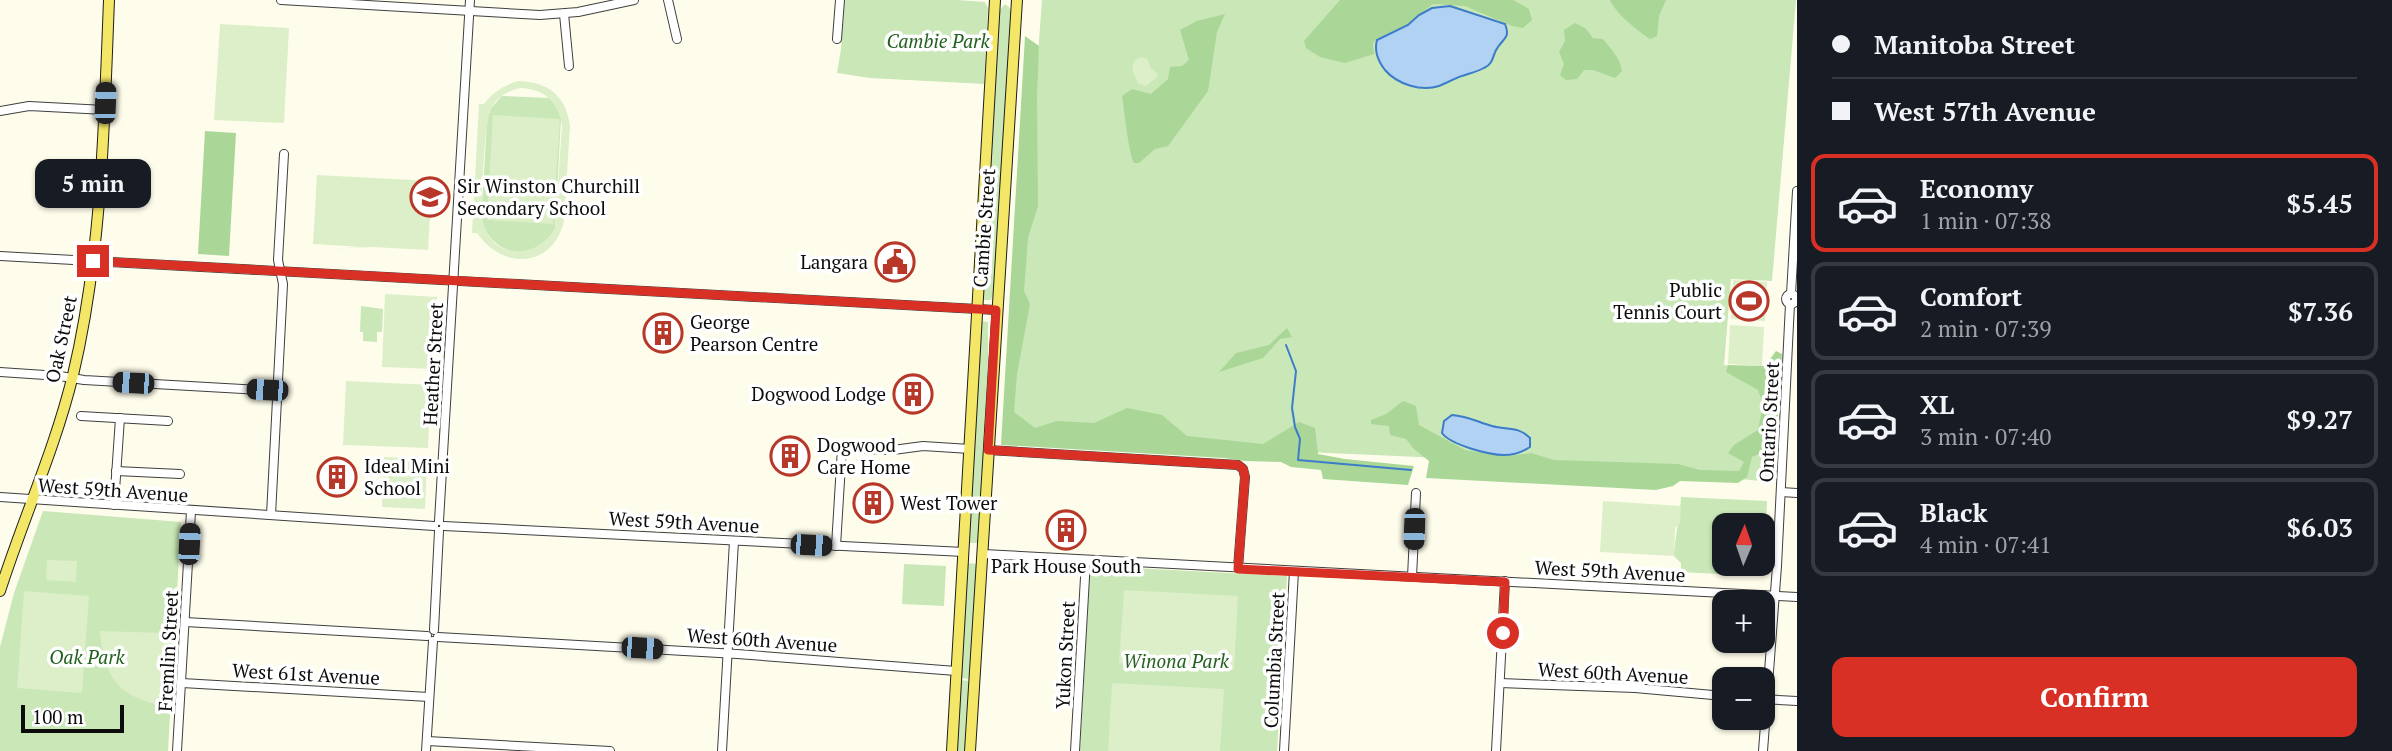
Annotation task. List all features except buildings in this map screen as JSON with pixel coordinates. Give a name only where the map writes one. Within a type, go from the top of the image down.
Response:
[{"type":"main road","name":"Oak Street","points":[[0,592],[54,441],[84,323],[100,190],[109,0]]},
{"type":"main road","name":"Cambie Street","points":[[970,751],[970,449],[995,0]]},
{"type":"main road","name":"Cambie Street","points":[[951,751],[956,671],[970,553],[988,450],[1017,0]]},
{"type":"street","points":[[281,0],[540,15],[564,14],[634,0]]},
{"type":"street","name":"Heather Street","points":[[426,751],[470,0]]},
{"type":"street","points":[[668,0],[677,39]]},
{"type":"street","points":[[837,39],[840,0]]},
{"type":"street","points":[[564,14],[569,66]]},
{"type":"street","points":[[0,111],[29,106],[105,110]]},
{"type":"street","points":[[271,515],[283,282],[278,260],[284,154]]},
{"type":"street","name":"Ontario Street","points":[[1775,595],[1794,299],[1797,191]]},
{"type":"street","points":[[0,256],[996,310]]},
{"type":"street","points":[[0,372],[277,391]]},
{"type":"street","points":[[1786,396],[1796,397]]},
{"type":"street","points":[[81,415],[168,421]]},
{"type":"street","points":[[114,505],[120,418]]},
{"type":"street","points":[[836,546],[842,448],[892,450],[923,446],[970,449]]},
{"type":"street","points":[[988,450],[1234,464],[1243,469],[1245,477],[1238,569]]},
{"type":"street","points":[[116,471],[180,474]]},
{"type":"street","points":[[1781,492],[1797,493]]},
{"type":"street","points":[[1412,576],[1416,493]]},
{"type":"street","name":"West 59th Avenue","points":[[0,497],[439,526],[1712,592]]},
{"type":"street","name":"Fremlin Street","points":[[177,751],[191,511]]},
{"type":"street","points":[[722,751],[734,541]]},
{"type":"street","name":"Yukon Street","points":[[1075,751],[1086,560]]},
{"type":"street","name":"Columbia Street","points":[[1284,751],[1294,570]]},
{"type":"street","points":[[1496,751],[1505,582]]},
{"type":"street","name":"West 59th Avenue","points":[[1775,595],[1797,597]]},
{"type":"street","name":"West 60th Avenue","points":[[185,622],[728,653],[956,671]]},
{"type":"street","name":"West 61st Avenue","points":[[182,683],[429,697]]},
{"type":"street","name":"West 60th Avenue","points":[[1500,683],[1635,688],[1712,695]]},
{"type":"street","points":[[1775,700],[1797,701]]},
{"type":"street","name":"Ontario Street","points":[[1763,751],[1764,730]]},
{"type":"street","points":[[427,741],[610,751]]},
{"type":"green space","name":"Cambie Park","points":[[845,0],[985,2],[988,8],[984,84],[870,78],[837,73]]},
{"type":"green space","points":[[1042,0],[1796,0],[1772,281],[1731,279],[1724,365],[1767,369],[1773,397],[1772,482],[1582,466],[1010,440]]},
{"type":"green space","points":[[1340,0],[1513,0],[1529,9],[1532,20],[1523,28],[1465,6],[1433,4],[1408,24],[1377,39],[1373,43],[1374,54],[1345,63],[1320,57],[1306,48],[1304,41]]},
{"type":"green space","points":[[1610,0],[1666,0],[1659,16],[1657,36],[1650,39],[1640,32],[1622,16]]},
{"type":"green space","points":[[1005,4],[1011,12],[993,295],[991,300],[982,300],[1000,10]]},
{"type":"green space","points":[[1225,14],[1217,32],[1208,91],[1168,146],[1155,149],[1139,163],[1134,163],[1122,96],[1132,89],[1151,94],[1168,79],[1170,67],[1182,66],[1189,60],[1180,30],[1197,21]]},
{"type":"green space","points":[[1575,23],[1585,28],[1593,38],[1603,39],[1612,50],[1622,71],[1615,78],[1593,70],[1584,70],[1577,79],[1566,80],[1560,75],[1564,64],[1559,52],[1565,41],[1564,30]]},
{"type":"green space","points":[[220,24],[289,28],[284,123],[214,120]]},
{"type":"green space","points":[[1025,36],[1039,46],[1038,206],[1028,238],[1024,291],[1030,304],[1017,374],[1014,412],[1035,428],[1057,421],[1094,423],[1127,408],[1162,415],[1187,436],[1263,444],[1299,422],[1315,428],[1318,454],[1414,466],[1408,485],[1323,479],[1321,470],[1291,467],[1281,462],[1001,445]]},
{"type":"green space","points":[[1141,57],[1147,59],[1158,74],[1146,86],[1138,83],[1132,70],[1134,61]]},
{"type":"green space","points":[[518,81],[538,84],[554,92],[564,106],[570,126],[564,221],[558,237],[549,248],[526,259],[500,254],[477,233],[472,233],[479,104],[484,104],[495,92]],"holes":[[[521,88],[549,98],[558,110],[562,126],[555,229],[538,246],[517,252],[498,245],[484,226],[483,167],[491,108],[508,92]]]},
{"type":"green space","points":[[502,96],[549,98],[561,118],[555,229],[540,245],[526,252],[508,250],[497,244],[488,235],[482,220],[487,120],[491,108]]},
{"type":"green space","points":[[493,115],[560,119],[553,224],[487,220]]},
{"type":"green space","points":[[205,131],[236,133],[229,256],[198,254]]},
{"type":"green space","points":[[317,175],[432,181],[428,250],[372,247],[330,249],[362,247],[313,244]]},
{"type":"green space","name":"Public Tennis Court","points":[[1733,280],[1767,282],[1765,321],[1731,319]]},
{"type":"green space","points":[[385,294],[437,297],[434,369],[382,367]]},
{"type":"green space","points":[[361,306],[383,309],[382,332],[377,332],[377,342],[363,341],[363,332],[360,332]]},
{"type":"green space","points":[[981,321],[988,322],[988,389],[978,543],[969,543]]},
{"type":"green space","name":"Public Tennis Court","points":[[1730,325],[1764,327],[1762,366],[1728,364]]},
{"type":"green space","points":[[1287,328],[1292,337],[1280,339],[1263,358],[1219,372],[1236,353],[1269,345]]},
{"type":"green space","points":[[1776,351],[1782,354],[1776,430],[1769,445],[1752,457],[1747,477],[1738,483],[1680,481],[1673,486],[1656,490],[1426,478],[1429,461],[1406,439],[1390,435],[1389,426],[1371,424],[1371,420],[1386,414],[1403,401],[1416,406],[1419,425],[1465,450],[1508,456],[1531,453],[1554,460],[1678,464],[1700,470],[1739,471],[1744,462],[1728,453],[1734,445],[1758,430],[1763,404],[1758,390],[1726,372],[1728,365],[1765,366]]},
{"type":"green space","points":[[346,381],[431,385],[428,448],[343,445]]},
{"type":"green space","points":[[384,457],[427,459],[425,509],[382,507]]},
{"type":"green space","points":[[1681,497],[1767,501],[1766,513],[1712,513],[1712,574],[1681,572],[1681,563],[1674,556]]},
{"type":"green space","points":[[1603,501],[1681,506],[1680,523],[1675,528],[1674,556],[1600,552]]},
{"type":"green space","name":"Oak Park","points":[[43,511],[181,522],[168,751],[0,751],[0,647],[14,593]]},
{"type":"green space","points":[[47,560],[77,561],[76,582],[46,580]]},
{"type":"green space","points":[[967,563],[977,564],[970,679],[960,678]]},
{"type":"green space","points":[[904,564],[946,566],[944,606],[902,604]]},
{"type":"green space","name":"Winona Park","points":[[1094,566],[1287,576],[1277,751],[1080,751],[1090,569]]},
{"type":"green space","points":[[1124,590],[1238,596],[1234,670],[1119,663]]},
{"type":"green space","points":[[24,591],[89,596],[82,693],[17,688]]},
{"type":"green space","points":[[100,631],[166,633],[171,638],[165,707],[136,697],[116,683],[105,662]]},
{"type":"green space","points":[[960,680],[970,681],[966,751],[955,751]]},
{"type":"green space","points":[[1112,683],[1224,689],[1220,751],[1108,751]]},
{"type":"water","points":[[1450,6],[1505,24],[1506,37],[1490,64],[1432,88],[1410,86],[1390,75],[1379,59],[1377,40],[1408,25],[1432,8]]},
{"type":"water","points":[[1452,415],[1521,432],[1530,438],[1530,447],[1518,453],[1504,455],[1462,445],[1442,433],[1444,421]]},
{"type":"waterway","points":[[1286,345],[1296,371],[1292,408],[1300,439],[1298,460],[1411,470]]},
{"type":"place","name":"Sir Winston Churchill Secondary School","points":[[430,197]]},
{"type":"place","name":"Langara","points":[[895,262]]},
{"type":"place","name":"Public Tennis Court","points":[[1749,301]]},
{"type":"place","name":"George Pearson Centre","points":[[663,333]]},
{"type":"place","name":"Dogwood Lodge","points":[[913,394]]},
{"type":"place","name":"Dogwood Care Home","points":[[790,456]]},
{"type":"place","name":"Ideal Mini School","points":[[337,477]]},
{"type":"place","name":"West Tower","points":[[873,503]]},
{"type":"place","name":"Park House South","points":[[1066,530]]},
{"type":"route","points":[[93,261],[996,310],[988,450],[1238,465],[1243,469],[1245,477],[1238,569],[1505,582],[1503,633]]}]
